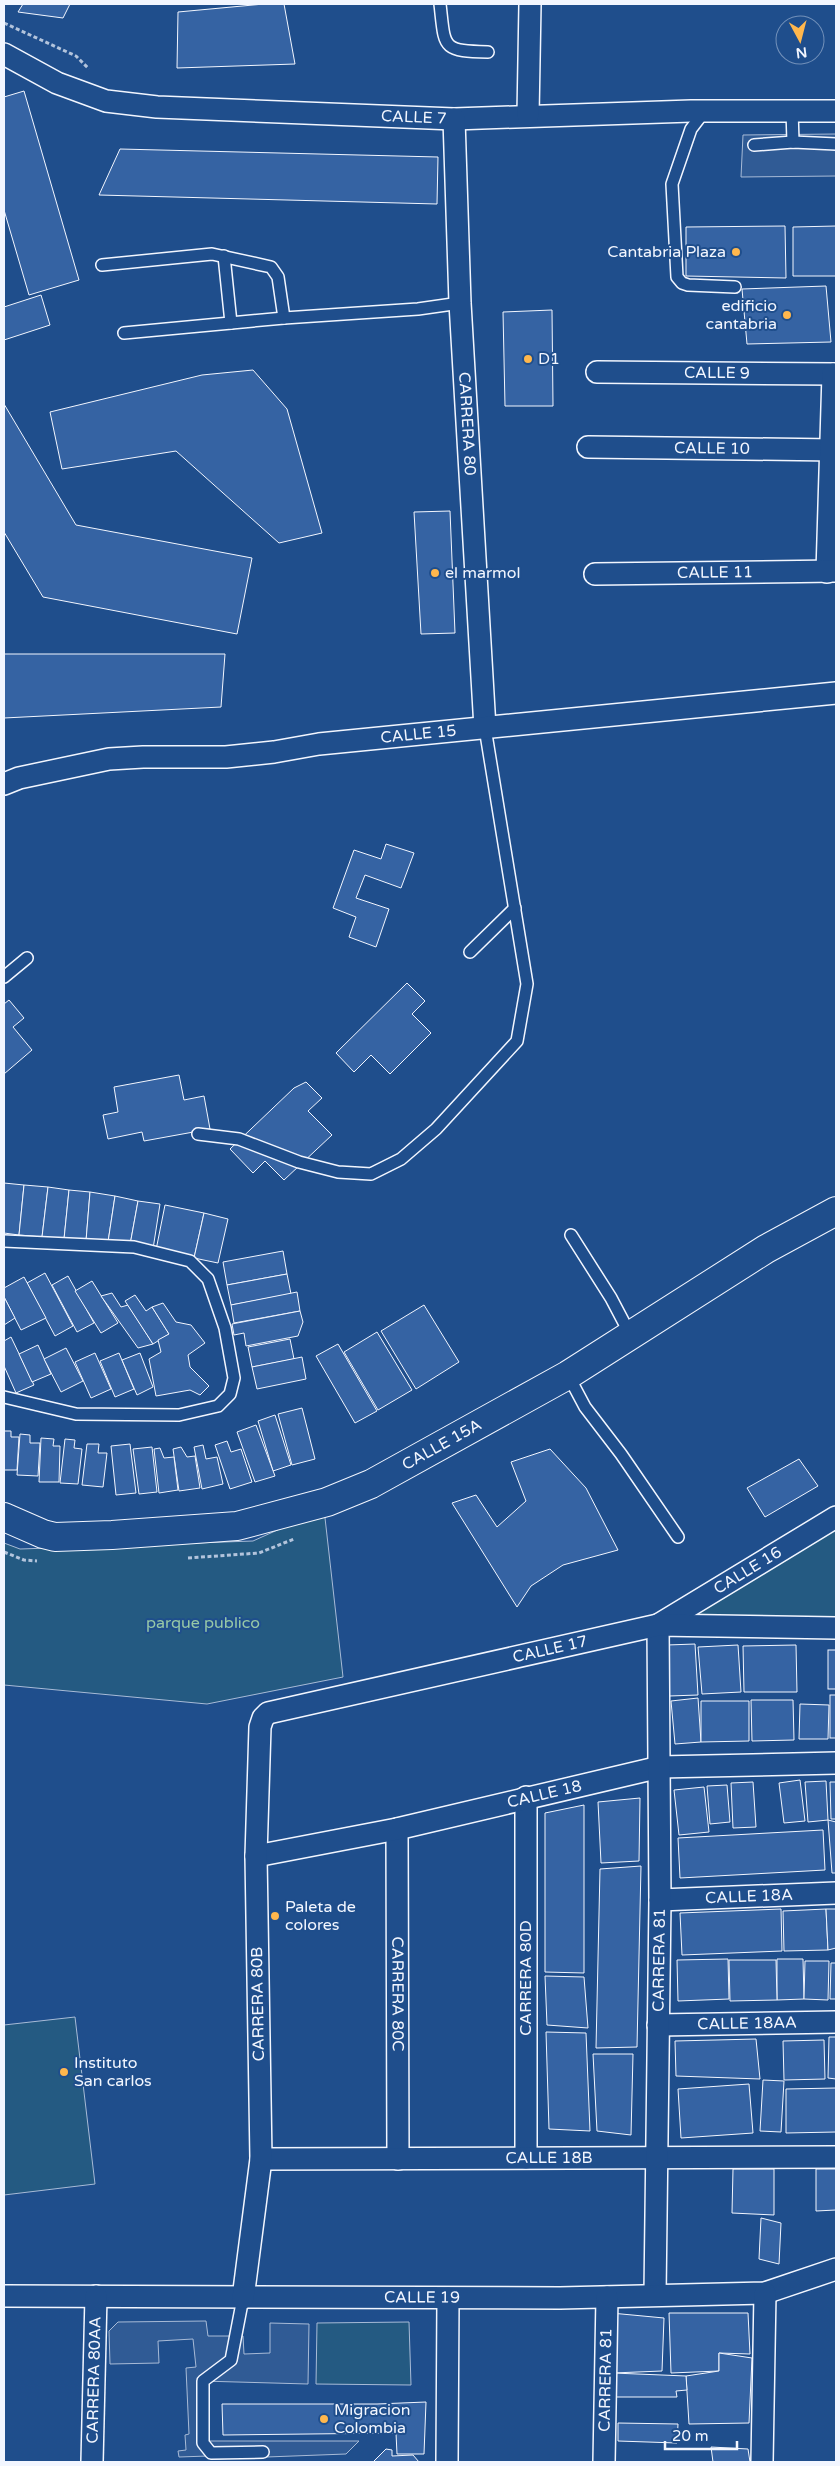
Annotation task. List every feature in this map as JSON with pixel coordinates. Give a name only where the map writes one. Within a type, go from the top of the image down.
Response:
[{"type":"street","points":[[528,116],[530,4]]},
{"type":"street","name":"CALLE 7","points":[[4,54],[57,83],[106,100],[157,107],[454,119],[792,110],[836,111]]},
{"type":"street","name":"CARRERA 80","points":[[454,119],[460,303],[485,728]]},
{"type":"street","name":"CALLE 9","points":[[597,372],[835,374]]},
{"type":"street","points":[[832,572],[835,374]]},
{"type":"street","name":"CALLE 10","points":[[588,447],[834,450]]},
{"type":"street","name":"CALLE 11","points":[[594,574],[832,572]]},
{"type":"street","name":"CALLE 15","points":[[9,778],[109,759],[143,756],[226,757],[274,752],[319,744],[836,693]]},
{"type":"street","name":"CALLE 15A","points":[[4,1517],[44,1534],[69,1537],[237,1526],[327,1502],[371,1484],[568,1375],[766,1249],[836,1211]]},
{"type":"street","name":"CALLE 16","points":[[658,1625],[836,1517]]},
{"type":"street","name":"CALLE 17","points":[[268,1713],[658,1625],[836,1628]]},
{"type":"street","name":"CARRERA 81","points":[[655,2295],[660,1900],[658,1625]]},
{"type":"street","name":"CARRERA 80B","points":[[243,2298],[261,2160],[256,1856],[260,1727],[263,1718],[268,1713]]},
{"type":"street","name":"CALLE 18","points":[[256,1856],[397,1829],[526,1797],[660,1767],[836,1763]]},
{"type":"street","name":"CARRERA 80D","points":[[526,1797],[526,2158]]},
{"type":"street","name":"CARRERA 80C","points":[[397,1829],[398,2159]]},
{"type":"street","name":"CALLE 18A","points":[[660,1900],[836,1893]]},
{"type":"street","name":"CALLE 18AA","points":[[658,2025],[836,2022]]},
{"type":"street","name":"CALLE 18B","points":[[261,2160],[836,2157]]},
{"type":"street","name":"CALLE 19","points":[[4,2296],[448,2298],[607,2297],[765,2293],[836,2269]]},
{"type":"street","points":[[762,2462],[765,2293]]},
{"type":"street","name":"CARRERA 80AA","points":[[92,2462],[96,2296]]},
{"type":"street","name":"CARRERA 81","points":[[604,2462],[607,2297]]},
{"type":"street","points":[[447,2462],[448,2298]]},
{"type":"lane","points":[[440,4],[444,35],[449,47],[458,51],[488,52]]},
{"type":"lane","points":[[792,110],[793,142]]},
{"type":"lane","points":[[704,112],[691,129],[672,184],[677,277],[688,285],[735,287]]},
{"type":"lane","points":[[754,145],[793,142],[836,144]]},
{"type":"lane","points":[[102,265],[212,254],[271,267],[278,277],[284,318]]},
{"type":"lane","points":[[224,256],[231,323]]},
{"type":"lane","points":[[124,333],[284,318],[418,309],[460,303]]},
{"type":"lane","points":[[198,1134],[239,1140],[299,1162],[338,1172],[371,1174],[400,1159],[436,1128],[517,1041],[527,984],[485,728]]},
{"type":"lane","points":[[470,952],[515,908]]},
{"type":"lane","points":[[4,977],[27,958]]},
{"type":"lane","points":[[571,1235],[611,1298],[631,1336]]},
{"type":"lane","points":[[4,1240],[134,1247],[190,1261],[208,1279],[225,1328],[234,1378],[230,1394],[218,1406],[179,1415],[76,1414],[4,1397]]},
{"type":"lane","points":[[568,1375],[585,1406],[621,1454],[678,1537]]},
{"type":"lane","points":[[243,2298],[230,2360],[202,2381],[202,2443],[211,2453],[263,2452]]},
{"type":"path","points":[[4,23],[76,56],[93,73]]},
{"type":"green space","name":"parque publico","points":[[324,1509],[343,1677],[207,1704],[4,1685],[4,1543],[20,1549],[253,1541]]},
{"type":"green space","points":[[836,1517],[836,1628],[658,1625]]},
{"type":"green space","points":[[75,2017],[95,2184],[4,2195],[4,2025]]},
{"type":"green space","points":[[409,2322],[411,2385],[316,2384],[317,2323]]},
{"type":"shaded area","points":[[836,134],[836,176],[741,177],[743,135]]},
{"type":"shaded area","points":[[206,2321],[208,2336],[243,2336],[244,2354],[270,2353],[270,2323],[309,2324],[308,2384],[201,2381],[204,2441],[359,2441],[346,2454],[214,2459],[208,2456],[179,2457],[178,2451],[186,2450],[185,2435],[189,2434],[186,2368],[196,2367],[193,2339],[158,2341],[159,2363],[110,2364],[109,2331],[118,2322]]},
{"type":"building","points":[[23,4],[70,4],[63,18],[18,12]]},
{"type":"building","points":[[264,4],[284,4],[295,64],[177,68],[178,12]]},
{"type":"building","points":[[24,91],[79,280],[29,295],[4,210],[4,97]]},
{"type":"building","points":[[120,149],[438,157],[437,204],[99,195]]},
{"type":"building","name":"Cantabria Plaza","points":[[785,226],[786,278],[686,276],[686,227]]},
{"type":"building","points":[[836,226],[836,276],[793,276],[793,227]]},
{"type":"building","name":"edificio cantabria","points":[[826,286],[831,342],[747,344],[742,289]]},
{"type":"building","points":[[41,295],[50,325],[4,340],[4,307]]},
{"type":"building","name":"D1","points":[[552,310],[553,406],[505,406],[503,312]]},
{"type":"building","points":[[253,370],[287,409],[322,533],[279,543],[176,451],[62,469],[50,412],[202,375]]},
{"type":"building","points":[[4,404],[76,525],[252,558],[237,634],[43,597],[4,532]]},
{"type":"building","name":"el marmol","points":[[450,511],[455,633],[421,634],[414,512]]},
{"type":"building","points":[[4,654],[225,654],[221,707],[4,718]]},
{"type":"building","points":[[386,844],[414,853],[401,888],[365,875],[356,898],[389,909],[376,947],[349,937],[356,917],[333,908],[354,850],[381,859]]},
{"type":"building","points":[[407,983],[425,1001],[412,1014],[431,1033],[390,1074],[371,1055],[354,1072],[336,1053]]},
{"type":"building","points":[[9,1000],[24,1018],[13,1027],[32,1050],[4,1074],[4,1004]]},
{"type":"building","points":[[179,1075],[184,1100],[204,1096],[210,1129],[144,1141],[142,1132],[108,1139],[103,1115],[118,1112],[114,1087]]},
{"type":"building","points":[[306,1082],[322,1098],[308,1111],[332,1135],[284,1180],[265,1161],[253,1173],[230,1149],[294,1088]]},
{"type":"building","points":[[4,1183],[24,1185],[19,1235],[4,1233]]},
{"type":"building","points":[[24,1185],[48,1187],[42,1237],[19,1235]]},
{"type":"building","points":[[48,1187],[69,1190],[64,1239],[42,1237]]},
{"type":"building","points":[[69,1190],[90,1192],[86,1241],[64,1239]]},
{"type":"building","points":[[90,1192],[115,1196],[108,1242],[86,1241]]},
{"type":"building","points":[[115,1196],[138,1201],[130,1245],[108,1242]]},
{"type":"building","points":[[138,1201],[160,1204],[153,1249],[130,1245]]},
{"type":"building","points":[[165,1205],[204,1213],[194,1258],[156,1250]]},
{"type":"building","points":[[204,1213],[228,1219],[218,1263],[194,1258]]},
{"type":"building","points":[[283,1251],[287,1274],[227,1285],[223,1262]]},
{"type":"building","points":[[45,1273],[73,1326],[55,1336],[27,1283]]},
{"type":"building","points":[[287,1274],[291,1294],[231,1305],[227,1285]]},
{"type":"building","points":[[68,1276],[94,1323],[77,1332],[52,1285]]},
{"type":"building","points":[[24,1277],[46,1318],[21,1330],[4,1297],[4,1288]]},
{"type":"building","points":[[92,1281],[118,1323],[101,1333],[75,1291]]},
{"type":"building","points":[[297,1292],[300,1311],[234,1323],[231,1305]]},
{"type":"building","points":[[112,1293],[121,1307],[128,1305],[153,1344],[138,1348],[101,1296]]},
{"type":"building","points":[[135,1295],[146,1311],[152,1307],[169,1334],[153,1344],[125,1301]]},
{"type":"building","points":[[4,1297],[15,1318],[4,1325]]},
{"type":"building","points":[[163,1303],[176,1322],[191,1325],[205,1343],[188,1355],[190,1367],[209,1386],[200,1395],[190,1390],[156,1396],[149,1359],[161,1352],[158,1340],[169,1334],[152,1307]]},
{"type":"building","points":[[424,1305],[459,1362],[416,1389],[381,1331]]},
{"type":"building","points":[[300,1311],[303,1322],[298,1336],[246,1346],[244,1333],[234,1335],[232,1324]]},
{"type":"building","points":[[377,1332],[412,1390],[378,1410],[344,1352]]},
{"type":"building","points":[[11,1337],[34,1385],[16,1393],[4,1366],[4,1341]]},
{"type":"building","points":[[290,1339],[294,1359],[252,1367],[248,1347]]},
{"type":"building","points":[[338,1344],[377,1411],[355,1423],[316,1356]]},
{"type":"building","points":[[38,1345],[51,1374],[32,1382],[19,1354]]},
{"type":"building","points":[[66,1348],[83,1381],[61,1392],[44,1359]]},
{"type":"building","points":[[95,1353],[111,1389],[91,1398],[75,1362]]},
{"type":"building","points":[[119,1353],[134,1389],[115,1397],[100,1361]]},
{"type":"building","points":[[140,1353],[153,1387],[137,1395],[122,1360]]},
{"type":"building","points":[[302,1357],[306,1379],[257,1389],[252,1367]]},
{"type":"building","points":[[302,1408],[315,1459],[292,1465],[278,1414]]},
{"type":"building","points":[[275,1415],[291,1465],[273,1471],[258,1421]]},
{"type":"building","points":[[256,1425],[275,1476],[255,1482],[237,1432]]},
{"type":"building","points":[[4,1431],[11,1431],[11,1437],[19,1437],[17,1470],[4,1470]]},
{"type":"building","points":[[20,1434],[30,1435],[30,1443],[40,1443],[38,1476],[17,1475]]},
{"type":"building","points":[[41,1438],[54,1439],[53,1446],[60,1446],[59,1482],[39,1482]]},
{"type":"building","points":[[65,1439],[75,1440],[74,1448],[82,1449],[78,1484],[60,1483]]},
{"type":"building","points":[[227,1441],[231,1452],[241,1449],[252,1482],[230,1489],[215,1445]]},
{"type":"building","points":[[87,1444],[99,1444],[98,1453],[107,1453],[103,1487],[82,1485]]},
{"type":"building","points":[[130,1444],[136,1493],[116,1495],[111,1446]]},
{"type":"building","points":[[203,1445],[206,1459],[217,1457],[223,1484],[202,1489],[194,1447]]},
{"type":"building","points":[[152,1447],[157,1492],[139,1494],[133,1449]]},
{"type":"building","points":[[181,1447],[187,1457],[195,1456],[200,1488],[179,1491],[173,1449]]},
{"type":"building","points":[[160,1448],[164,1458],[174,1457],[178,1490],[159,1493],[154,1449]]},
{"type":"building","points":[[550,1449],[586,1488],[618,1550],[563,1565],[531,1586],[517,1607],[452,1503],[476,1495],[497,1527],[526,1501],[511,1462]]},
{"type":"building","points":[[799,1459],[818,1486],[765,1517],[747,1488]]},
{"type":"building","points":[[695,1644],[698,1695],[669,1696],[667,1645]]},
{"type":"building","points":[[738,1645],[741,1692],[702,1694],[698,1647]]},
{"type":"building","points":[[796,1645],[797,1692],[744,1692],[743,1646]]},
{"type":"building","points":[[828,1650],[836,1650],[836,1689],[828,1689]]},
{"type":"building","points":[[830,1695],[836,1695],[836,1738],[830,1738]]},
{"type":"building","points":[[698,1698],[701,1742],[675,1744],[671,1701]]},
{"type":"building","points":[[751,1700],[793,1700],[794,1740],[752,1741]]},
{"type":"building","points":[[701,1701],[749,1701],[749,1741],[701,1742]]},
{"type":"building","points":[[800,1704],[829,1705],[828,1739],[799,1739]]},
{"type":"building","points":[[800,1780],[805,1821],[784,1823],[779,1783]]},
{"type":"building","points":[[826,1781],[828,1820],[808,1822],[805,1782]]},
{"type":"building","points":[[753,1782],[756,1827],[733,1828],[731,1783]]},
{"type":"building","points":[[830,1782],[836,1782],[836,1819],[831,1819]]},
{"type":"building","points":[[727,1785],[730,1822],[710,1824],[707,1786]]},
{"type":"building","points":[[704,1787],[709,1832],[679,1835],[674,1790]]},
{"type":"building","points":[[640,1798],[639,1861],[601,1863],[598,1802]]},
{"type":"building","points":[[584,1805],[584,1973],[545,1972],[545,1813]]},
{"type":"building","points":[[828,1820],[836,1822],[836,1873],[832,1873]]},
{"type":"building","points":[[823,1830],[825,1870],[680,1878],[678,1838]]},
{"type":"building","points":[[641,1866],[637,2047],[596,2048],[600,1869]]},
{"type":"building","points":[[781,1909],[782,1951],[682,1955],[680,1913]]},
{"type":"building","points":[[826,1909],[828,1950],[784,1951],[783,1911]]},
{"type":"building","points":[[826,1909],[836,1909],[836,1948],[828,1950]]},
{"type":"building","points":[[728,1959],[729,1999],[678,2001],[677,1960]]},
{"type":"building","points":[[777,1959],[803,1959],[804,1999],[777,2000]]},
{"type":"building","points":[[729,1960],[776,1960],[777,2000],[730,2001]]},
{"type":"building","points":[[805,1961],[829,1961],[828,2000],[804,1999]]},
{"type":"building","points":[[831,1963],[836,1963],[836,1999],[830,1999]]},
{"type":"building","points":[[545,1976],[584,1977],[588,2028],[547,2025]]},
{"type":"building","points":[[546,2032],[586,2033],[590,2131],[549,2129]]},
{"type":"building","points":[[829,2037],[836,2037],[836,2079],[828,2078]]},
{"type":"building","points":[[756,2039],[760,2079],[676,2076],[675,2041]]},
{"type":"building","points":[[824,2040],[825,2079],[784,2080],[783,2041]]},
{"type":"building","points":[[593,2054],[633,2054],[631,2135],[597,2131]]},
{"type":"building","points":[[763,2080],[784,2081],[781,2132],[760,2131]]},
{"type":"building","points":[[749,2084],[753,2133],[681,2138],[678,2089]]},
{"type":"building","points":[[836,2088],[836,2132],[786,2133],[786,2089]]},
{"type":"building","points":[[733,2169],[774,2169],[774,2215],[732,2213]]},
{"type":"building","points":[[816,2169],[836,2169],[836,2210],[816,2211]]},
{"type":"building","points":[[761,2218],[781,2223],[779,2264],[759,2259]]},
{"type":"building","points":[[611,2313],[664,2318],[662,2371],[613,2373]]},
{"type":"building","points":[[669,2313],[748,2313],[750,2354],[719,2353],[719,2371],[671,2373]]},
{"type":"building","points":[[719,2353],[752,2358],[749,2423],[689,2424],[686,2376],[719,2371]]},
{"type":"building","points":[[613,2373],[686,2376],[687,2390],[676,2391],[677,2397],[611,2397]]},
{"type":"building","name":"Migracion Colombia","points":[[426,2402],[424,2454],[397,2454],[396,2433],[223,2435],[222,2404],[377,2404]]},
{"type":"building","points":[[618,2423],[678,2424],[677,2443],[618,2441]]},
{"type":"building","points":[[711,2447],[748,2449],[750,2462],[713,2462]]},
{"type":"building","points":[[386,2449],[392,2450],[392,2456],[413,2455],[419,2462],[373,2462]]},
{"type":"place","name":"Cantabria Plaza","points":[[736,252]]},
{"type":"place","name":"edificio cantabria","points":[[787,315]]},
{"type":"place","name":"D1","points":[[528,359]]},
{"type":"place","name":"el marmol","points":[[435,573]]},
{"type":"place","name":"Paleta de colores","points":[[275,1916]]},
{"type":"place","name":"Instituto San carlos","points":[[64,2072]]},
{"type":"place","name":"Migracion Colombia","points":[[324,2419]]}]
